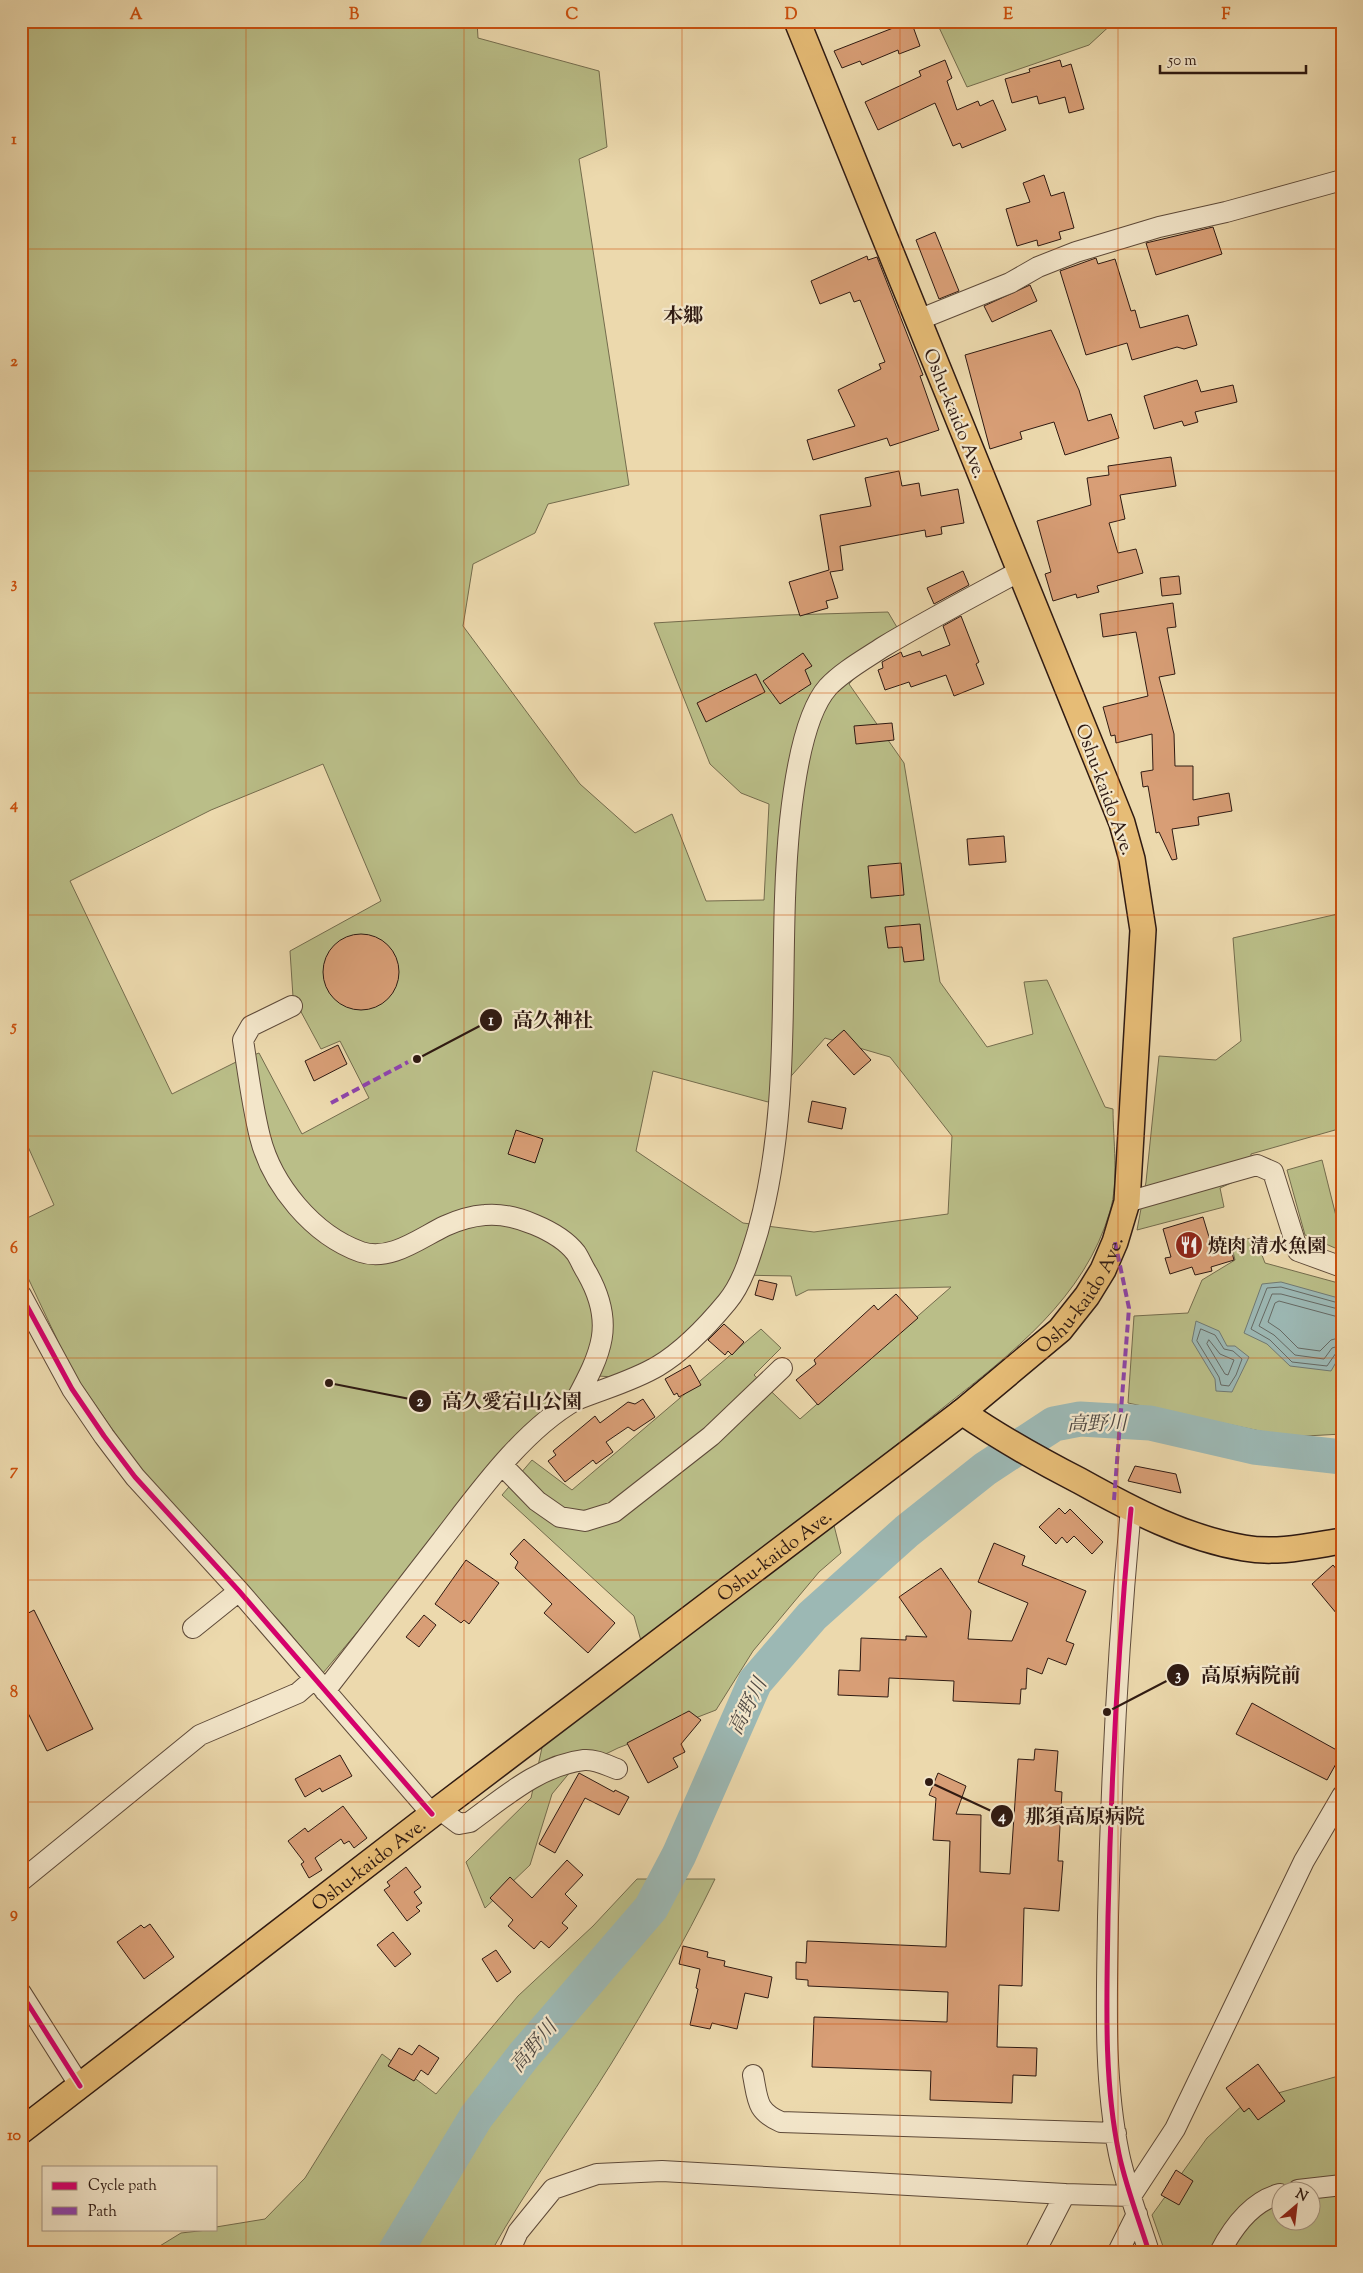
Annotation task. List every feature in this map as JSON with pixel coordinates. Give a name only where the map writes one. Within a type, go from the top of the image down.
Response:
[{"type":"main road","name":"Oshu-kaido Ave.","points":[[21,2131],[436,1811],[962,1412],[1060,1330],[1087,1296],[1103,1270],[1115,1242],[1127,1202],[1143,930],[1138,893],[1122,823],[797,21]]},
{"type":"main road","points":[[962,1412],[1036,1458],[1130,1509],[1209,1540],[1245,1549],[1274,1550],[1342,1541]]},
{"type":"street","points":[[918,320],[1010,283],[1038,267],[1076,252],[1159,227],[1226,212],[1342,180]]},
{"type":"street","points":[[21,1881],[200,1735],[320,1685],[502,1466],[538,1429],[563,1407],[576,1400],[658,1366],[683,1346],[728,1301],[750,1258],[768,1194],[778,1122],[782,1064],[782,955],[787,850],[794,782],[807,732],[818,704],[828,687],[858,663],[933,616],[1020,571]]},
{"type":"street","points":[[292,1006],[251,1026],[242,1040],[260,1138],[275,1172],[297,1206],[315,1225],[338,1241],[363,1253],[394,1253],[447,1225],[485,1214],[530,1222],[556,1235],[575,1252],[589,1276],[598,1298],[604,1325],[600,1351],[576,1400]]},
{"type":"street","points":[[1127,1202],[1257,1165],[1273,1172],[1298,1251],[1342,1267]]},
{"type":"street","points":[[21,1295],[72,1389],[135,1477],[239,1591],[320,1685],[436,1811],[459,1824],[470,1822],[538,1775],[584,1760],[617,1769]]},
{"type":"street","points":[[502,1466],[537,1501],[560,1517],[585,1521],[614,1512],[711,1436],[782,1368]]},
{"type":"street","points":[[1130,1509],[1113,1757],[1109,1900],[1109,2052],[1112,2112],[1116,2134],[1134,2205],[1149,2252]]},
{"type":"street","points":[[193,1628],[239,1591]]},
{"type":"street","points":[[1118,2252],[1134,2205],[1174,2129],[1304,1861],[1342,1796]]},
{"type":"street","points":[[21,1993],[80,2086]]},
{"type":"street","points":[[753,2075],[760,2110],[780,2122],[1116,2134]]},
{"type":"street","points":[[508,2252],[518,2232],[553,2189],[597,2174],[662,2171],[1064,2194],[1134,2205]]},
{"type":"street","points":[[1320,2188],[1342,2186]]},
{"type":"street","points":[[1035,2252],[1064,2194]]},
{"type":"street","points":[[1220,2252],[1234,2227],[1253,2208],[1270,2198]]},
{"type":"green space","points":[[21,21],[477,21],[478,38],[599,71],[607,147],[579,159],[629,485],[548,504],[535,533],[473,564],[463,626],[580,784],[635,833],[672,814],[706,901],[764,900],[769,804],[741,793],[710,764],[654,623],[787,615],[888,612],[898,629],[849,684],[904,763],[940,982],[987,1047],[1033,1034],[1024,982],[1047,980],[1105,1107],[1113,1109],[1115,1174],[1113,1200],[1098,1242],[1083,1271],[1064,1297],[1020,1344],[970,1387],[827,1498],[841,1553],[819,1572],[753,1651],[716,1710],[618,1748],[571,1771],[552,1794],[530,1865],[485,1908],[466,1862],[531,1798],[543,1743],[647,1662],[634,1616],[502,1495],[532,1460],[572,1490],[761,1329],[781,1348],[754,1375],[800,1419],[951,1287],[808,1290],[796,1296],[791,1276],[736,1275],[721,1301],[655,1361],[614,1377],[582,1375],[574,1390],[405,1575],[323,1673],[283,1625],[146,1478],[72,1371],[21,1263],[21,1221],[54,1205],[21,1131]],"holes":[[[323,764],[381,901],[290,951],[293,997],[321,1049],[340,1041],[369,1098],[302,1134],[259,1053],[238,1061],[172,1094],[70,881],[211,810]],[[825,1038],[890,1057],[952,1136],[948,1214],[814,1232],[743,1223],[636,1151],[653,1071],[768,1102]]]},
{"type":"green space","points":[[936,21],[1115,21],[1089,45],[967,87]]},
{"type":"green space","points":[[1342,913],[1342,1128],[1251,1154],[1251,1174],[1220,1188],[1224,1207],[1137,1230],[1146,1182],[1159,1056],[1216,1060],[1241,1041],[1233,938]]},
{"type":"green space","points":[[1322,1160],[1338,1224],[1342,1228],[1342,1251],[1305,1235],[1287,1170]]},
{"type":"green space","points":[[1255,1237],[1265,1263],[1342,1284],[1342,1434],[1288,1437],[1128,1403],[1134,1316],[1188,1313],[1202,1280],[1235,1260],[1231,1243]]},
{"type":"green space","points":[[637,1879],[715,1879],[678,1950],[638,2019],[519,2204],[491,2252],[150,2252],[181,2233],[218,2230],[218,2227],[265,2219],[305,2178],[382,2054],[436,2094],[518,1996],[593,1926]]},
{"type":"green space","points":[[1342,2075],[1342,2252],[1165,2252],[1152,2215],[1207,2138],[1246,2102]]},
{"type":"water","points":[[1281,1282],[1342,1299],[1342,1352],[1331,1371],[1290,1366],[1267,1344],[1244,1333],[1262,1284]]},
{"type":"water","points":[[1196,1321],[1219,1331],[1227,1346],[1235,1346],[1249,1357],[1232,1392],[1216,1391],[1215,1379],[1192,1341]]},
{"type":"building","points":[[911,21],[920,46],[899,54],[898,50],[862,65],[860,61],[842,68],[834,51]]},
{"type":"building","points":[[945,60],[952,78],[947,81],[957,110],[978,101],[980,106],[993,100],[1006,130],[962,148],[960,143],[953,146],[935,103],[878,130],[865,102],[921,76],[919,71]]},
{"type":"building","points":[[1060,60],[1062,67],[1071,64],[1084,109],[1069,113],[1065,97],[1039,104],[1037,96],[1012,103],[1005,79],[1030,72],[1029,69]]},
{"type":"building","points":[[1044,175],[1051,196],[1064,192],[1074,228],[1059,232],[1061,239],[1038,246],[1037,240],[1017,246],[1006,209],[1030,202],[1023,183]]},
{"type":"building","points":[[1213,227],[1222,254],[1156,275],[1146,243]]},
{"type":"building","points":[[935,232],[959,291],[939,299],[916,240]]},
{"type":"building","points":[[867,256],[868,260],[877,257],[923,375],[920,376],[939,430],[890,446],[887,438],[813,460],[807,440],[855,426],[838,390],[881,369],[879,364],[885,362],[860,300],[854,302],[850,292],[820,304],[811,281]]},
{"type":"building","points":[[1096,258],[1098,264],[1115,259],[1131,311],[1135,310],[1140,328],[1188,315],[1197,345],[1184,349],[1177,347],[1132,360],[1127,343],[1086,355],[1060,271]]},
{"type":"building","points":[[1030,285],[1037,301],[992,322],[984,306]]},
{"type":"building","points":[[1051,330],[1079,390],[1088,421],[1111,414],[1119,438],[1065,455],[1054,422],[1020,432],[1022,439],[990,449],[965,355]]},
{"type":"building","points":[[1197,380],[1201,392],[1233,385],[1237,402],[1195,412],[1198,422],[1184,426],[1182,421],[1154,429],[1144,396]]},
{"type":"building","points":[[1171,457],[1176,486],[1120,495],[1125,519],[1109,523],[1118,553],[1136,549],[1143,573],[1097,586],[1099,592],[1077,598],[1076,594],[1053,601],[1045,574],[1051,572],[1037,521],[1091,505],[1087,478],[1109,475],[1108,466]]},
{"type":"building","points":[[899,471],[902,486],[919,483],[921,496],[958,489],[964,523],[941,527],[942,534],[926,537],[925,530],[840,546],[843,570],[830,572],[838,598],[826,601],[828,608],[800,616],[789,582],[829,570],[820,515],[871,506],[865,478]]},
{"type":"building","points":[[963,571],[969,585],[934,604],[927,588]]},
{"type":"building","points":[[1179,576],[1181,594],[1162,596],[1160,578]]},
{"type":"building","points":[[1173,603],[1176,627],[1167,628],[1175,674],[1159,677],[1174,734],[1175,766],[1193,766],[1193,800],[1229,793],[1232,811],[1198,817],[1199,825],[1172,829],[1177,859],[1172,860],[1159,832],[1156,833],[1148,786],[1143,787],[1141,772],[1153,770],[1152,734],[1116,743],[1115,735],[1111,736],[1103,707],[1148,696],[1136,632],[1103,637],[1100,614]]},
{"type":"building","points":[[961,616],[979,662],[976,664],[984,684],[954,696],[946,675],[911,687],[909,682],[885,690],[878,670],[883,668],[882,662],[901,652],[903,657],[920,651],[922,656],[950,645],[943,626]]},
{"type":"building","points":[[803,653],[812,666],[805,670],[811,684],[780,704],[763,681]]},
{"type":"building","points":[[756,674],[765,692],[706,722],[697,703]]},
{"type":"building","points":[[892,723],[894,740],[856,744],[854,726]]},
{"type":"building","points":[[1004,836],[1006,862],[969,865],[967,839]]},
{"type":"building","points":[[901,863],[904,895],[871,898],[868,866]]},
{"type":"building","points":[[920,924],[924,960],[904,962],[902,947],[888,948],[885,927]]},
{"type":"building","points":[[354,934],[368,934],[382,940],[393,951],[399,965],[396,987],[388,999],[368,1010],[354,1010],[340,1004],[329,993],[323,979],[323,965],[329,951],[340,940]]},
{"type":"building","points":[[844,1030],[871,1060],[854,1075],[827,1045]]},
{"type":"building","points":[[338,1045],[347,1064],[314,1081],[305,1061]]},
{"type":"building","points":[[812,1101],[846,1108],[842,1129],[808,1122]]},
{"type":"building","points":[[516,1130],[543,1139],[535,1163],[508,1154]]},
{"type":"building","name":"焼肉 清水魚園","points":[[1203,1217],[1212,1247],[1229,1242],[1234,1260],[1211,1267],[1212,1271],[1195,1275],[1192,1267],[1170,1274],[1165,1258],[1171,1257],[1163,1229]]},
{"type":"building","points":[[759,1280],[777,1284],[773,1300],[755,1295]]},
{"type":"building","points":[[896,1294],[918,1318],[818,1405],[796,1380],[816,1364],[814,1360],[874,1305],[878,1310]]},
{"type":"building","points":[[724,1324],[744,1342],[732,1355],[728,1351],[725,1355],[708,1340]]},
{"type":"building","points":[[690,1365],[701,1385],[679,1397],[677,1393],[674,1395],[665,1379]]},
{"type":"building","points":[[643,1399],[655,1417],[634,1431],[628,1427],[606,1442],[613,1452],[596,1464],[593,1460],[565,1482],[548,1461],[556,1455],[553,1451],[595,1416],[600,1423],[628,1402],[635,1404]]},
{"type":"building","points":[[1135,1466],[1176,1474],[1181,1493],[1128,1481]]},
{"type":"building","points":[[1059,1508],[1065,1514],[1070,1509],[1103,1542],[1092,1554],[1074,1536],[1067,1543],[1062,1537],[1056,1544],[1039,1527]]},
{"type":"building","points":[[524,1539],[615,1623],[588,1653],[544,1613],[552,1604],[515,1568],[518,1562],[510,1554]]},
{"type":"building","points":[[994,1543],[1025,1556],[1022,1565],[1086,1591],[1066,1641],[1074,1644],[1066,1665],[1048,1658],[1042,1674],[1027,1668],[1026,1689],[1021,1689],[1020,1704],[953,1701],[954,1681],[889,1678],[888,1697],[838,1695],[839,1670],[860,1671],[861,1638],[906,1640],[906,1636],[927,1637],[899,1597],[941,1568],[971,1611],[968,1639],[1012,1641],[1028,1603],[978,1582]]},
{"type":"building","points":[[466,1560],[499,1583],[469,1624],[464,1620],[461,1623],[435,1604]]},
{"type":"building","points":[[1333,1565],[1342,1576],[1342,1620],[1312,1584]]},
{"type":"building","points":[[34,1610],[93,1729],[47,1751],[21,1699],[21,1617]]},
{"type":"building","points":[[424,1615],[436,1625],[419,1647],[406,1637]]},
{"type":"building","points":[[1252,1703],[1342,1753],[1327,1780],[1236,1734]]},
{"type":"building","points":[[689,1711],[701,1720],[681,1744],[685,1752],[673,1758],[678,1767],[648,1783],[627,1743]]},
{"type":"building","points":[[1035,1749],[1058,1751],[1055,1791],[1062,1792],[1058,1861],[1063,1861],[1059,1911],[1024,1908],[1022,1986],[999,1985],[997,2047],[1037,2048],[1036,2076],[1013,2075],[1012,2103],[930,2100],[931,2071],[812,2067],[814,2017],[947,2022],[948,1992],[808,1986],[808,1980],[796,1979],[796,1962],[806,1963],[807,1941],[946,1947],[950,1841],[933,1840],[936,1798],[929,1795],[938,1773],[966,1786],[956,1814],[981,1815],[980,1872],[1010,1874],[1018,1759],[1034,1760]]},
{"type":"building","points":[[340,1755],[352,1776],[322,1792],[320,1788],[305,1797],[295,1779]]},
{"type":"building","points":[[579,1773],[614,1792],[615,1790],[629,1797],[619,1815],[585,1798],[555,1853],[539,1844]]},
{"type":"building","points":[[343,1806],[367,1838],[354,1848],[349,1841],[344,1844],[341,1839],[315,1858],[322,1870],[309,1878],[301,1864],[304,1862],[288,1841],[305,1828],[308,1832]]},
{"type":"building","points":[[567,1860],[583,1875],[565,1894],[577,1906],[562,1923],[568,1928],[549,1948],[541,1941],[534,1949],[508,1926],[513,1920],[490,1898],[510,1877],[532,1898]]},
{"type":"building","points":[[406,1867],[421,1887],[414,1892],[422,1903],[416,1907],[420,1911],[407,1921],[384,1890],[390,1886],[387,1882]]},
{"type":"building","points":[[150,1924],[174,1957],[144,1979],[117,1942],[141,1925],[144,1928]]},
{"type":"building","points":[[393,1932],[411,1954],[395,1967],[377,1945]]},
{"type":"building","points":[[683,1946],[708,1952],[707,1957],[725,1961],[724,1966],[772,1977],[768,1998],[745,1993],[737,2029],[712,2023],[710,2029],[690,2025],[698,1989],[696,1988],[700,1969],[679,1964]]},
{"type":"building","points":[[496,1950],[511,1972],[497,1982],[482,1959]]},
{"type":"building","points":[[419,2045],[439,2058],[428,2075],[421,2070],[414,2081],[388,2066],[399,2048],[412,2055]]},
{"type":"building","points":[[1258,2064],[1285,2101],[1258,2120],[1249,2108],[1244,2112],[1226,2088]]},
{"type":"building","points":[[1176,2170],[1193,2181],[1179,2205],[1161,2195]]},
{"type":"waterway","name":"高野川","points":[[395,2252],[476,2117],[524,2055],[651,1908],[679,1855],[755,1682],[812,1616],[907,1531],[985,1469],[1054,1424],[1080,1419],[1150,1423],[1254,1447],[1342,1457]]},
{"type":"marked path","points":[[331,1103],[408,1062]]},
{"type":"marked path","points":[[1114,1500],[1129,1308],[1115,1242]]},
{"type":"cycle path","points":[[21,1295],[72,1389],[135,1477],[239,1591],[432,1814]]},
{"type":"cycle path","points":[[1131,1509],[1122,1611],[1113,1764],[1108,1917],[1107,2036],[1110,2095],[1119,2154],[1149,2252]]},
{"type":"cycle path","points":[[21,1993],[80,2086]]},
{"type":"place","name":"高久神社","points":[[417,1059]]},
{"type":"place","name":"焼肉 清水魚園","points":[[1189,1245]]},
{"type":"place","name":"高久愛宕山公園","points":[[329,1383]]},
{"type":"place","name":"高原病院前","points":[[1107,1712]]},
{"type":"place","name":"那須高原病院","points":[[929,1782]]},
{"type":"district","name":"本郷","points":[[683,315]]}]
